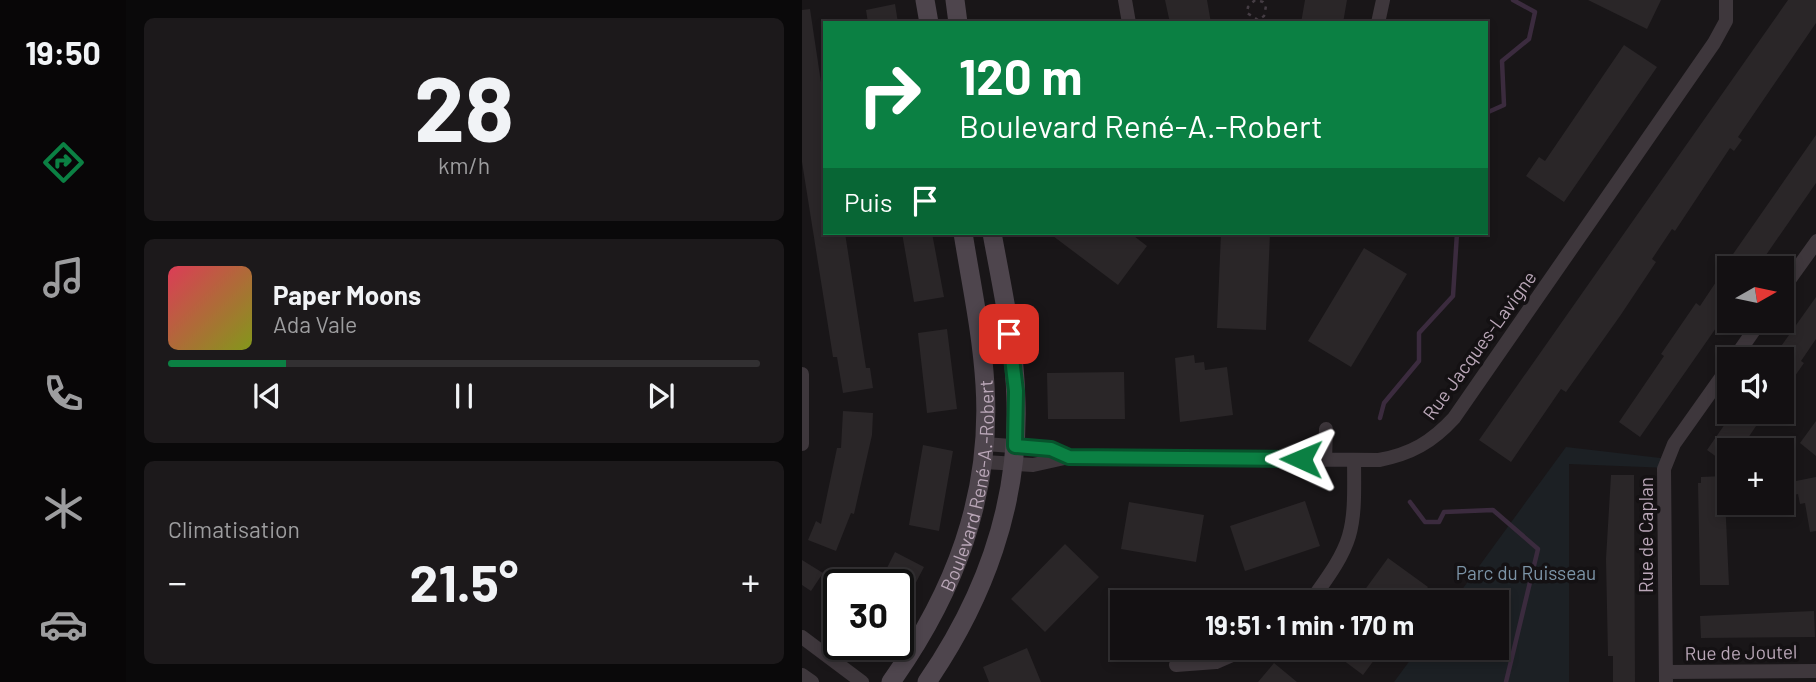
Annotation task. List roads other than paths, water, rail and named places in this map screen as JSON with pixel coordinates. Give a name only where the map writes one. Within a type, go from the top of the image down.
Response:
[{"type":"street","points":[[925,0],[929,21]]},
{"type":"street","points":[[955,0],[958,21]]},
{"type":"street","points":[[1125,0],[1129,21]]},
{"type":"street","points":[[1378,21],[1383,0]]},
{"type":"street","name":"Rue Jacques-Lavigne","points":[[985,453],[1014,455],[1050,463],[1069,457],[1379,460],[1415,450],[1437,436],[1454,418],[1714,43],[1726,21],[1726,0]]},
{"type":"street","name":"Boulevard René-A.-Robert","points":[[891,682],[931,621],[953,576],[969,532],[985,453],[984,369],[963,235]]},
{"type":"street","name":"Boulevard René-A.-Robert","points":[[927,682],[963,624],[989,567],[1006,510],[1014,455],[1015,375],[993,235]]},
{"type":"street","points":[[1794,273],[1816,241]]},
{"type":"street","points":[[802,374],[802,444]]},
{"type":"street","name":"Rue de Caplan","points":[[1666,677],[1664,469],[1674,444],[1717,383]]},
{"type":"street","points":[[1325,460],[1326,429]]},
{"type":"street","points":[[1319,590],[1339,562],[1352,533],[1354,460]]},
{"type":"street","points":[[802,637],[863,682]]},
{"type":"street","points":[[1176,665],[1217,660]]},
{"type":"street","name":"Rue de Joutel","points":[[1666,677],[1816,671]]},
{"type":"street","points":[[802,674],[812,682]]},
{"type":"waterway","points":[[1488,112],[1504,105],[1502,61],[1529,39],[1535,12],[1513,0]]},
{"type":"waterway","points":[[1380,418],[1384,403],[1419,361],[1419,333],[1453,296],[1457,235]]},
{"type":"waterway","points":[[1410,502],[1425,522],[1439,522],[1444,512],[1493,510],[1538,549],[1506,682]]},
{"type":"park label","name":"Parc du Ruisseau","points":[[1526,572]]}]
